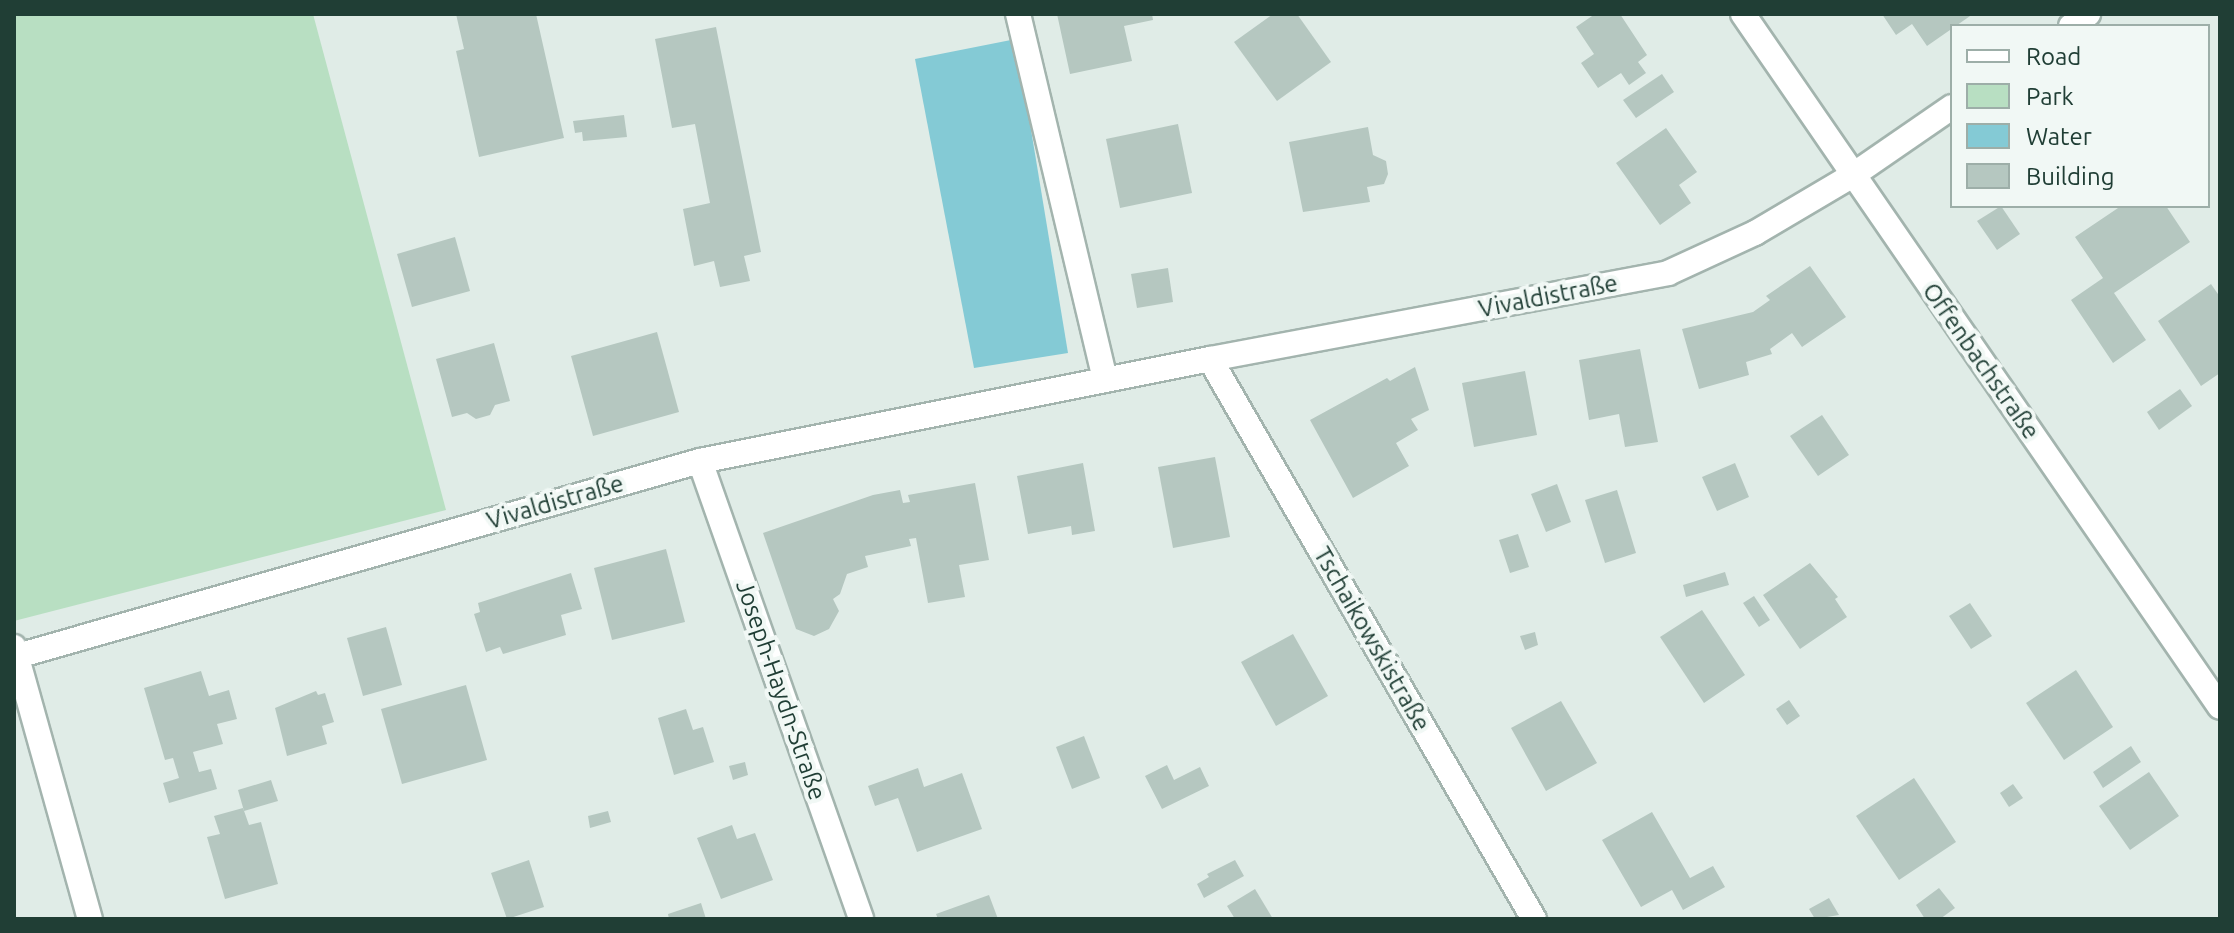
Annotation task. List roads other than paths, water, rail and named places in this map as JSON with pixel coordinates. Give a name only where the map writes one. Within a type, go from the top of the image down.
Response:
[{"type":"street","points":[[1018,14],[1105,380]]},
{"type":"street","name":"Offenbachstraße","points":[[1743,14],[2220,707]]},
{"type":"street","name":"Vivaldistraße","points":[[15,654],[700,461],[1210,359],[1668,273],[1755,233],[1853,175],[1950,108]]},
{"type":"street","name":"Tschaikowskistraße","points":[[1210,359],[1534,919]]},
{"type":"street","name":"Joseph-Haydn-Straße","points":[[700,461],[861,919]]},
{"type":"street","points":[[15,654],[90,919]]},
{"type":"water","points":[[1016,39],[1068,353],[974,368],[915,59]]}]
